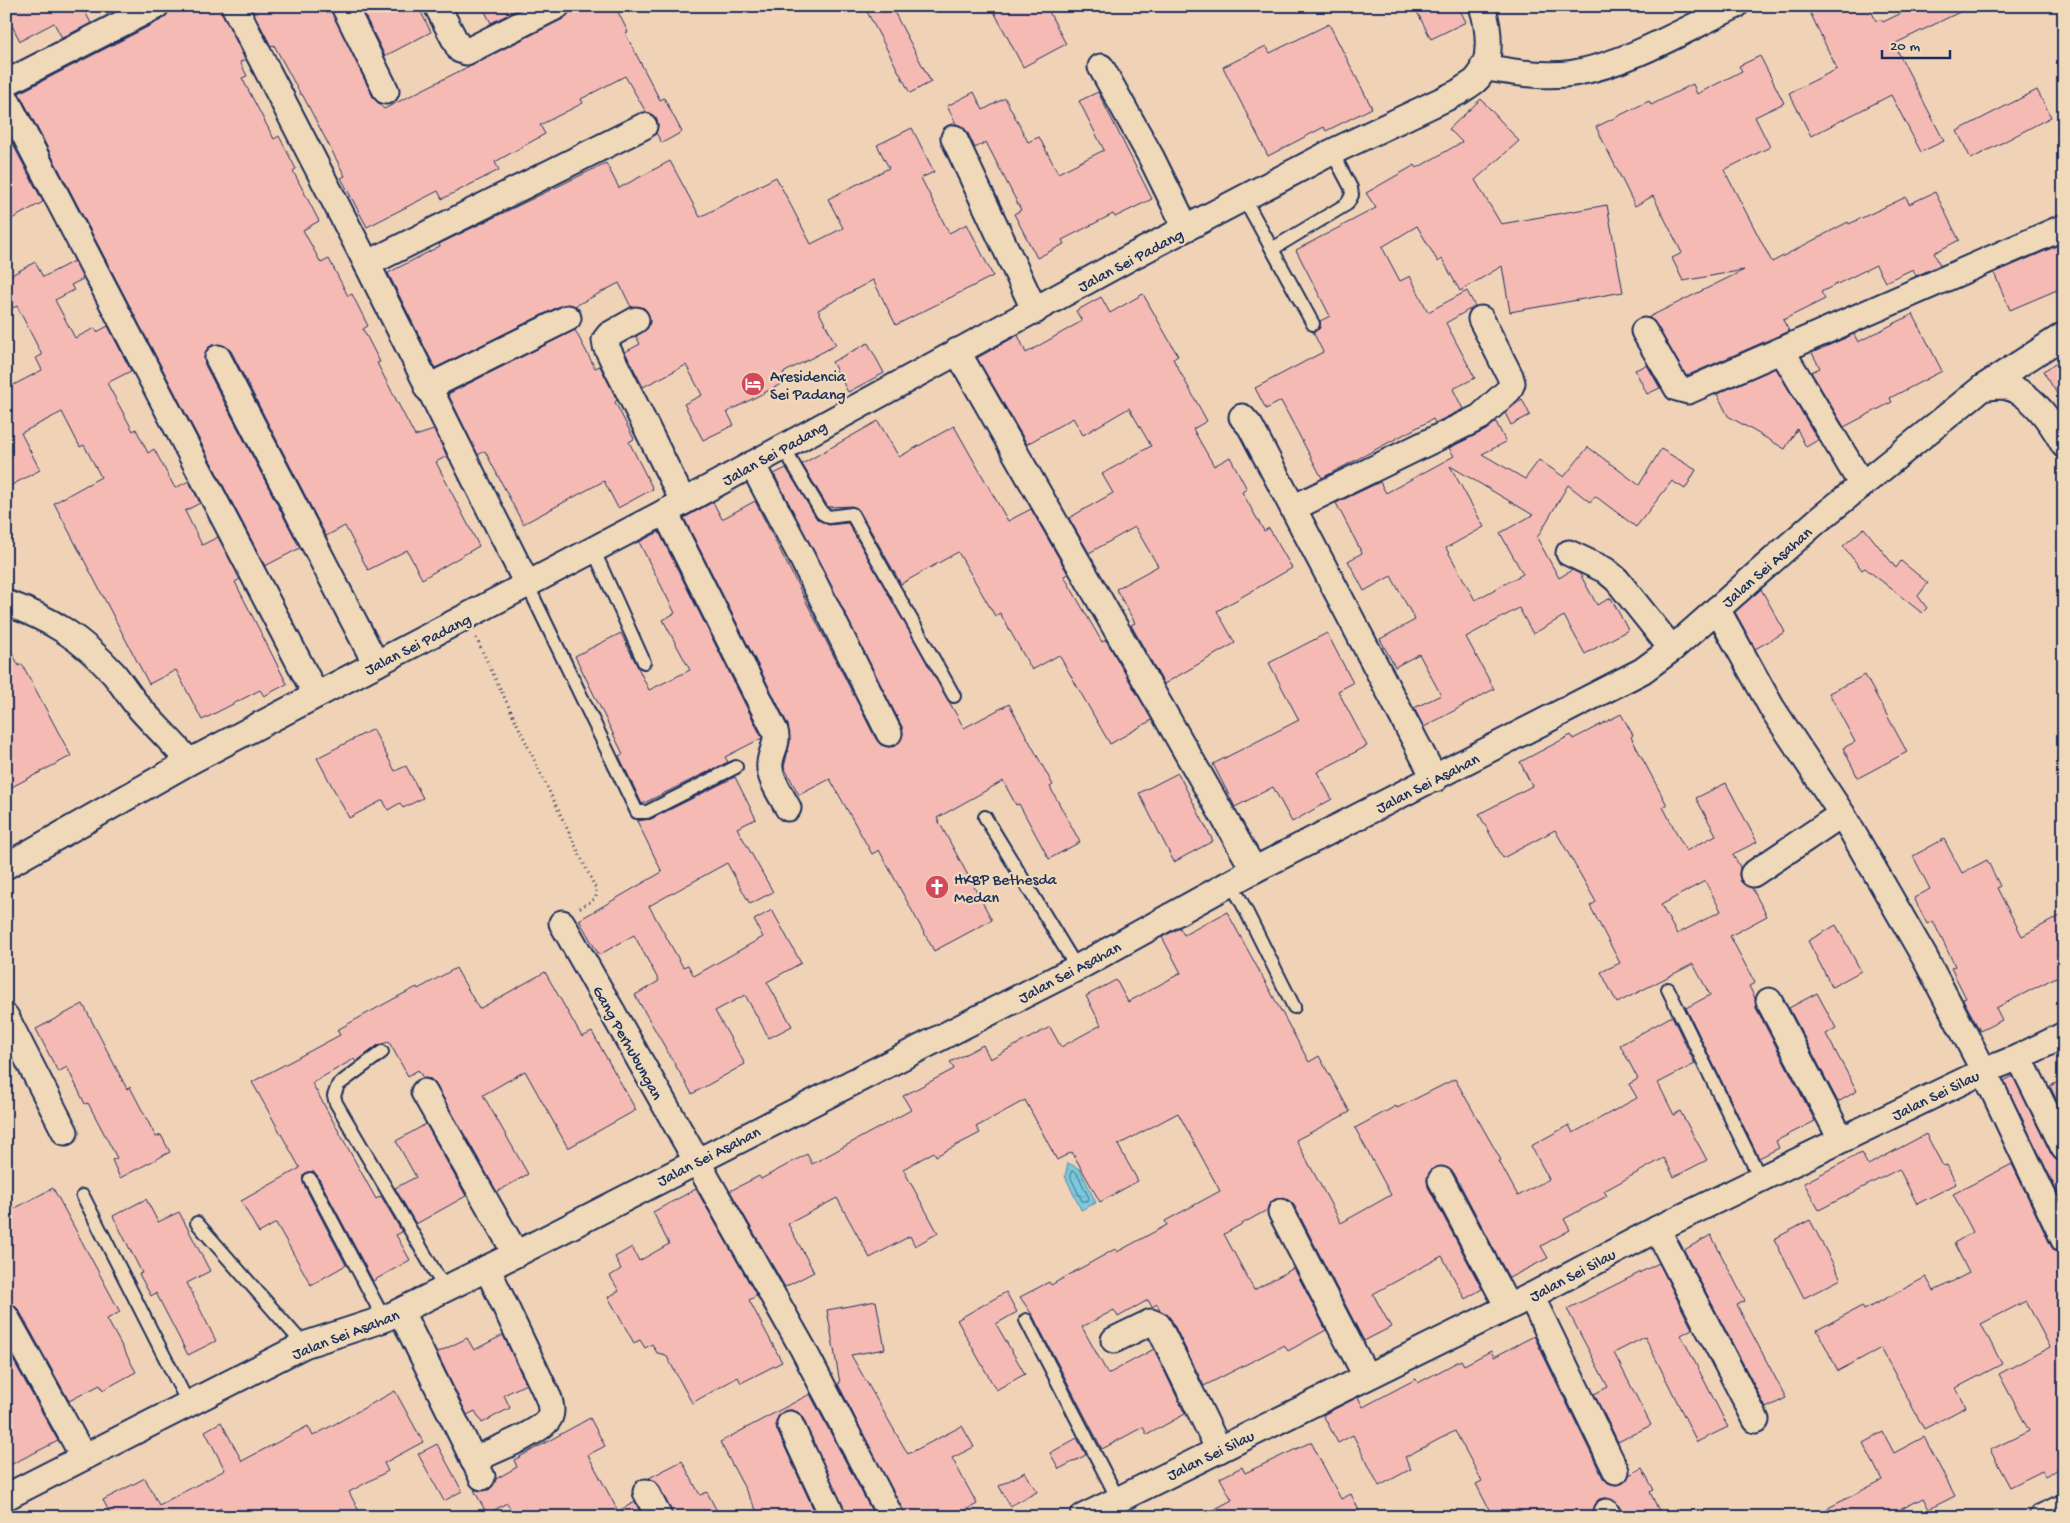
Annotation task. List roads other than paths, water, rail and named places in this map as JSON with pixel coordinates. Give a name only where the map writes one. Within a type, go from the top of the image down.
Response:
[{"type":"street","points":[[6,83],[156,6]]},
{"type":"street","points":[[234,6],[367,264],[427,388],[527,584]]},
{"type":"street","points":[[344,6],[386,91]]},
{"type":"street","points":[[438,6],[460,50],[466,52],[557,6]]},
{"type":"street","points":[[1482,6],[1489,39],[1473,80],[1572,73],[1591,69],[1638,52],[1736,6]]},
{"type":"street","points":[[1101,67],[1151,157],[1186,228]]},
{"type":"street","name":"Jalan Sei Padang","points":[[6,866],[189,762],[674,507],[957,351],[1186,228],[1473,80]]},
{"type":"street","points":[[6,99],[316,695]]},
{"type":"street","points":[[367,264],[644,126]]},
{"type":"street","points":[[954,138],[1035,310]]},
{"type":"street","points":[[1644,331],[1677,388],[1688,391],[2064,227]]},
{"type":"street","points":[[427,388],[568,318]]},
{"type":"street","points":[[1293,508],[1480,417],[1509,390],[1512,383],[1510,376],[1481,319]]},
{"type":"street","points":[[636,320],[609,335],[606,340],[606,346],[674,507],[775,731],[776,742],[770,759],[770,771],[788,808]]},
{"type":"street","name":"Jalan Sei Asahan","points":[[6,1497],[83,1456],[304,1345],[392,1316],[516,1254],[1077,968],[1254,870],[1435,779],[1642,670],[1672,648],[1817,521],[1982,388],[2064,336]]},
{"type":"street","points":[[957,351],[1254,870]]},
{"type":"street","points":[[1782,351],[1854,492]]},
{"type":"street","points":[[218,358],[376,664]]},
{"type":"street","points":[[1982,388],[2002,386],[2018,390],[2038,408],[2064,445]]},
{"type":"street","points":[[1242,417],[1250,426],[1435,779]]},
{"type":"street","points":[[752,464],[806,566],[889,733]]},
{"type":"street","points":[[1569,553],[1604,570],[1616,580],[1672,648]]},
{"type":"street","points":[[6,603],[43,616],[62,627],[87,648],[114,675],[137,704],[189,762]]},
{"type":"street","points":[[1717,609],[1772,708],[1842,814],[1925,958],[1984,1071],[2064,1240]]},
{"type":"street","points":[[1753,874],[1842,814]]},
{"type":"street","name":"Gang Perhubungan","points":[[562,923],[802,1347],[891,1517]]},
{"type":"street","points":[[1768,1001],[1841,1139]]},
{"type":"street","points":[[6,1017],[65,1132]]},
{"type":"street","name":"Jalan Sei Silau","points":[[1083,1517],[1531,1296],[1657,1230],[1841,1139],[2064,1035]]},
{"type":"street","points":[[2019,1057],[2064,1148]]},
{"type":"street","points":[[424,1092],[516,1254]]},
{"type":"street","points":[[1442,1180],[1508,1307]]},
{"type":"street","points":[[1281,1212],[1366,1376]]},
{"type":"street","points":[[1657,1230],[1756,1420]]},
{"type":"street","points":[[392,1316],[478,1468],[541,1427],[550,1416],[552,1409],[487,1268]]},
{"type":"street","points":[[1531,1296],[1616,1471]]},
{"type":"street","points":[[6,1317],[83,1456]]},
{"type":"street","points":[[1114,1340],[1151,1322],[1158,1325],[1219,1450]]},
{"type":"street","points":[[790,1424],[833,1517]]},
{"type":"street","points":[[646,1492],[659,1517]]},
{"type":"street","points":[[2042,1517],[2064,1507]]},
{"type":"street","points":[[6,1512],[9,1517]]},
{"type":"lane","points":[[1272,249],[1347,204],[1352,195],[1351,188],[1332,152]]},
{"type":"lane","points":[[1244,198],[1313,324]]},
{"type":"lane","points":[[783,447],[822,513],[829,517],[852,514],[954,696]]},
{"type":"lane","points":[[593,549],[644,662]]},
{"type":"lane","points":[[527,584],[637,812],[648,812],[736,767]]},
{"type":"lane","points":[[985,817],[1077,968]]},
{"type":"lane","points":[[1230,884],[1240,899],[1294,1007]]},
{"type":"lane","points":[[1668,988],[1761,1180]]},
{"type":"lane","points":[[382,1052],[338,1085],[334,1096],[336,1103],[445,1289]]},
{"type":"lane","points":[[310,1179],[392,1316]]},
{"type":"lane","points":[[83,1196],[188,1403]]},
{"type":"lane","points":[[197,1223],[304,1345]]},
{"type":"lane","points":[[1026,1320],[1118,1499]]},
{"type":"water","points":[[1068,1163],[1080,1169],[1096,1203],[1081,1210],[1065,1176]]},
{"type":"place","name":"Aresidencia Sei Padang","points":[[753,384]]},
{"type":"place","name":"HKBP Bethesda Medan","points":[[937,887]]}]
